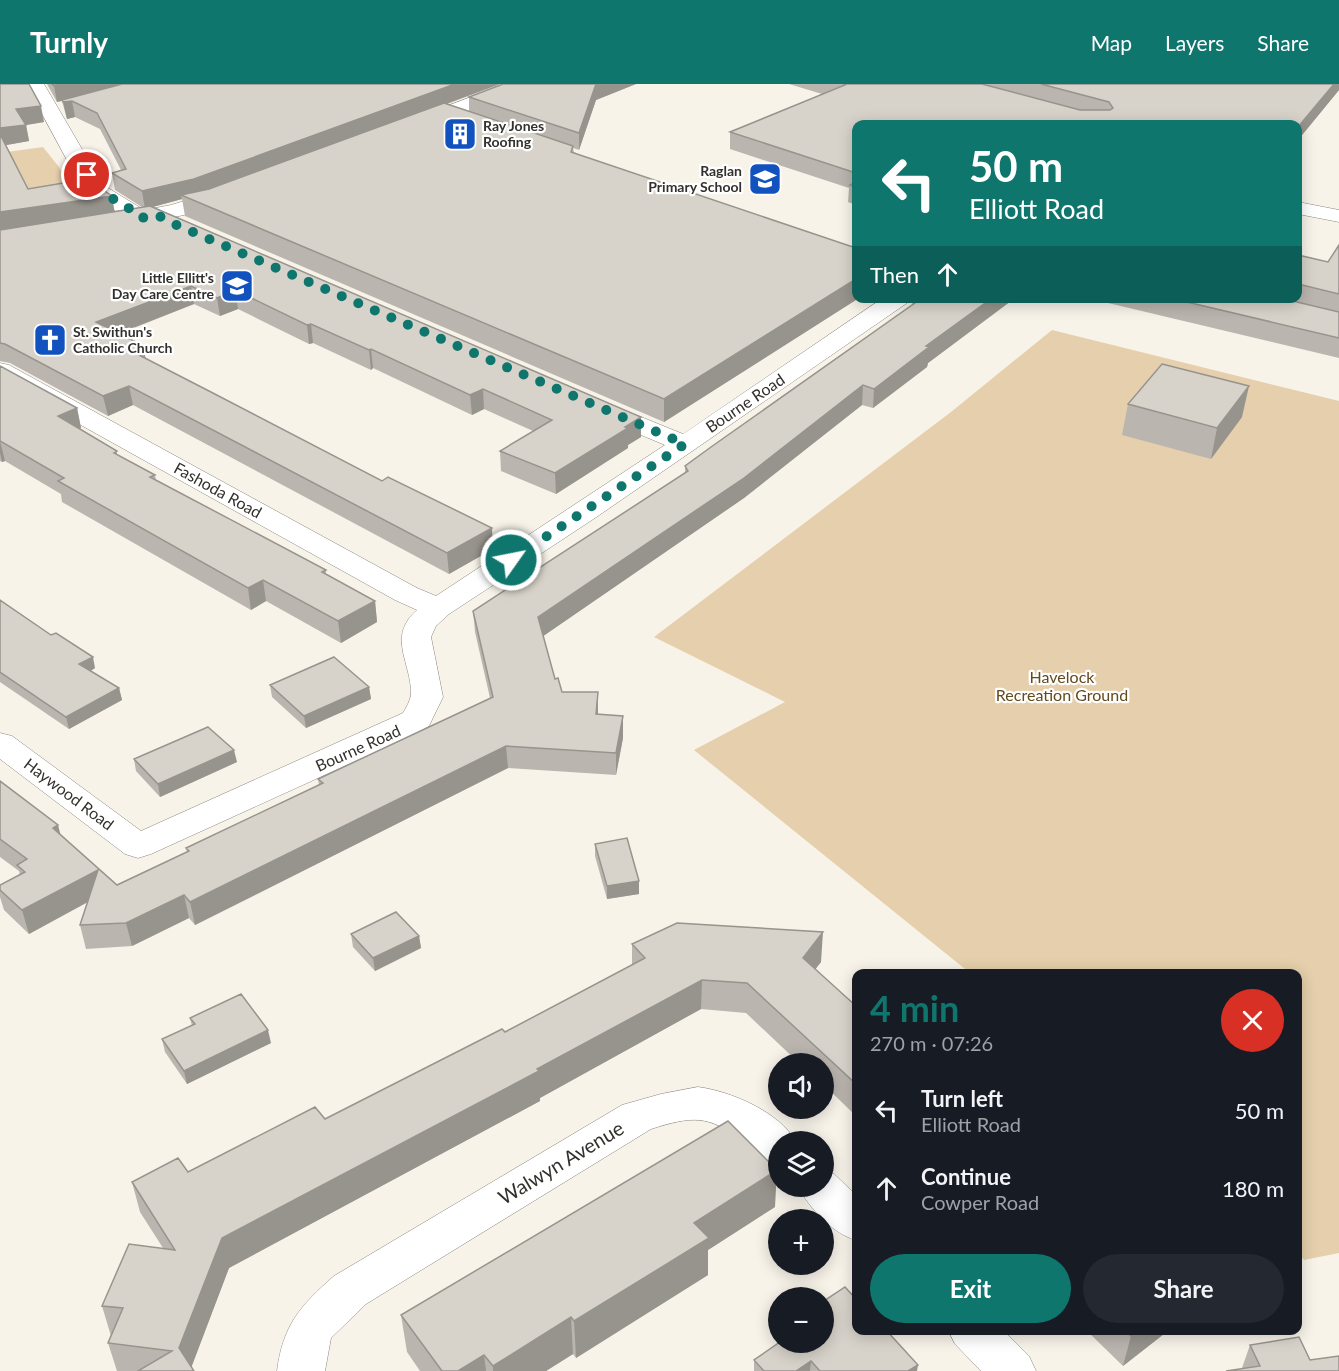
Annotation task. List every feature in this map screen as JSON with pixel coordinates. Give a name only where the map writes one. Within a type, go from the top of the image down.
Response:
[{"type":"street","points":[[35,84],[52,111],[78,162],[96,189],[136,212],[187,230]]},
{"type":"street","points":[[401,130],[523,84]]},
{"type":"street","points":[[52,111],[74,107]]},
{"type":"street","points":[[445,113],[475,124]]},
{"type":"street","points":[[99,225],[204,203],[246,187]]},
{"type":"street","points":[[1302,209],[1339,216]]},
{"type":"street","name":"Bourne Road","points":[[138,846],[417,719],[427,697],[416,637],[422,622],[438,608],[892,303]]},
{"type":"street","name":"Fashoda Road","points":[[0,370],[406,594],[438,608]]},
{"type":"street","points":[[584,402],[685,444]]},
{"type":"street","name":"Haywood Road","points":[[0,743],[138,846]]},
{"type":"street","name":"Walwyn Avenue","points":[[301,1371],[304,1343],[316,1321],[350,1290],[637,1117],[657,1110],[692,1103],[712,1104],[732,1110],[768,1138]]},
{"type":"street","points":[[830,1197],[852,1218]]},
{"type":"street","points":[[976,1335],[1012,1371]]},
{"type":"green space","points":[[43,147],[59,167],[69,187],[35,208],[0,153]]},
{"type":"green space","name":"Havelock Recreation Ground","points":[[1052,330],[1339,401],[1339,1253],[1304,1260],[1302,1258],[1302,969],[965,969],[694,750],[785,702],[654,637],[951,412]]},
{"type":"building","points":[[0,84],[29,84],[41,106],[16,109],[26,125],[0,128]]},
{"type":"building","points":[[122,84],[455,84],[194,179],[142,191],[112,173],[126,169],[97,113],[72,101],[63,102],[62,100]]},
{"type":"building","points":[[503,84],[596,84],[579,133],[469,97]]},
{"type":"building","points":[[843,84],[982,84],[1080,110],[1110,110],[1113,108],[1109,102],[1041,84],[1334,84],[1302,122],[1302,120],[852,120],[852,172],[730,132],[845,85]]},
{"type":"building","points":[[444,103],[573,146],[571,152],[852,247],[852,282],[664,399],[181,195],[209,189]]},
{"type":"building","points":[[0,134],[28,189],[87,179],[112,196],[0,212]]},
{"type":"building","points":[[150,206],[641,417],[625,427],[628,428],[555,473],[500,451],[552,420],[483,389],[470,395],[371,349],[311,324],[307,325],[235,290],[217,298],[191,286],[96,322],[140,344],[134,346],[144,351],[137,354],[382,481],[388,477],[492,528],[447,553],[129,386],[103,396],[0,343],[0,230]]},
{"type":"building","points":[[1339,245],[1339,294],[1302,285],[1302,256],[1328,262]]},
{"type":"building","points":[[915,303],[985,303],[926,346],[929,347],[874,389],[863,385],[744,478],[538,617],[555,679],[558,678],[562,692],[598,692],[596,714],[623,716],[616,753],[506,746],[190,902],[184,895],[126,923],[80,925],[98,870],[22,910],[0,890],[0,885],[25,872],[17,865],[27,859],[0,839],[0,781],[58,825],[53,828],[117,885],[189,851],[186,848],[323,783],[318,779],[493,697],[473,611],[688,471],[685,466]]},
{"type":"building","points":[[1191,303],[1301,303],[1339,312],[1339,338]]},
{"type":"building","points":[[1162,364],[1249,386],[1217,428],[1128,404]]},
{"type":"building","points":[[0,366],[77,408],[58,416],[117,451],[114,453],[155,475],[150,477],[326,570],[322,572],[375,601],[338,621],[263,580],[248,588],[58,481],[64,478],[0,441]]},
{"type":"building","points":[[0,600],[51,635],[56,633],[93,657],[79,664],[119,688],[66,717],[0,672]]},
{"type":"building","points":[[334,657],[369,687],[304,716],[270,685]]},
{"type":"building","points":[[208,727],[234,750],[158,784],[134,759]]},
{"type":"building","points":[[627,838],[639,881],[607,886],[595,844]]},
{"type":"building","points":[[396,912],[419,936],[373,958],[351,934]]},
{"type":"building","points":[[677,923],[823,932],[803,958],[852,1002],[852,1080],[834,1064],[834,1053],[823,1053],[747,983],[702,980],[537,1069],[539,1071],[222,1238],[179,1348],[194,1371],[138,1371],[172,1351],[108,1343],[123,1308],[102,1306],[129,1244],[175,1250],[132,1182],[178,1158],[188,1172],[315,1107],[325,1119],[502,1029],[505,1032],[645,958],[632,944]]},
{"type":"building","points":[[241,994],[268,1030],[184,1071],[162,1039],[195,1024],[190,1018]]},
{"type":"building","points":[[728,1121],[768,1161],[768,1176],[694,1223],[709,1238],[574,1321],[571,1317],[493,1366],[484,1355],[458,1371],[442,1371],[401,1315]]},
{"type":"building","points":[[845,1287],[852,1295],[852,1335],[891,1335],[918,1365],[908,1371],[820,1371],[811,1361],[796,1371],[764,1371],[754,1360],[768,1350],[768,1353],[834,1353],[834,1294]]},
{"type":"building","points":[[1299,1337],[1310,1360],[1339,1356],[1339,1371],[1226,1371],[1260,1366],[1250,1345]]},
{"type":"place","name":"Ray Jones Roofing","points":[[460,134]]},
{"type":"place","name":"Raglan Primary School","points":[[765,179]]},
{"type":"place","name":"Little Ellitt's Day Care Centre","points":[[237,286]]},
{"type":"place","name":"St. Swithun's Catholic Church","points":[[50,340]]},
{"type":"route","points":[[87,175],[96,189],[136,212],[141,218],[158,215],[328,292],[668,439],[685,444],[511,560]]}]
